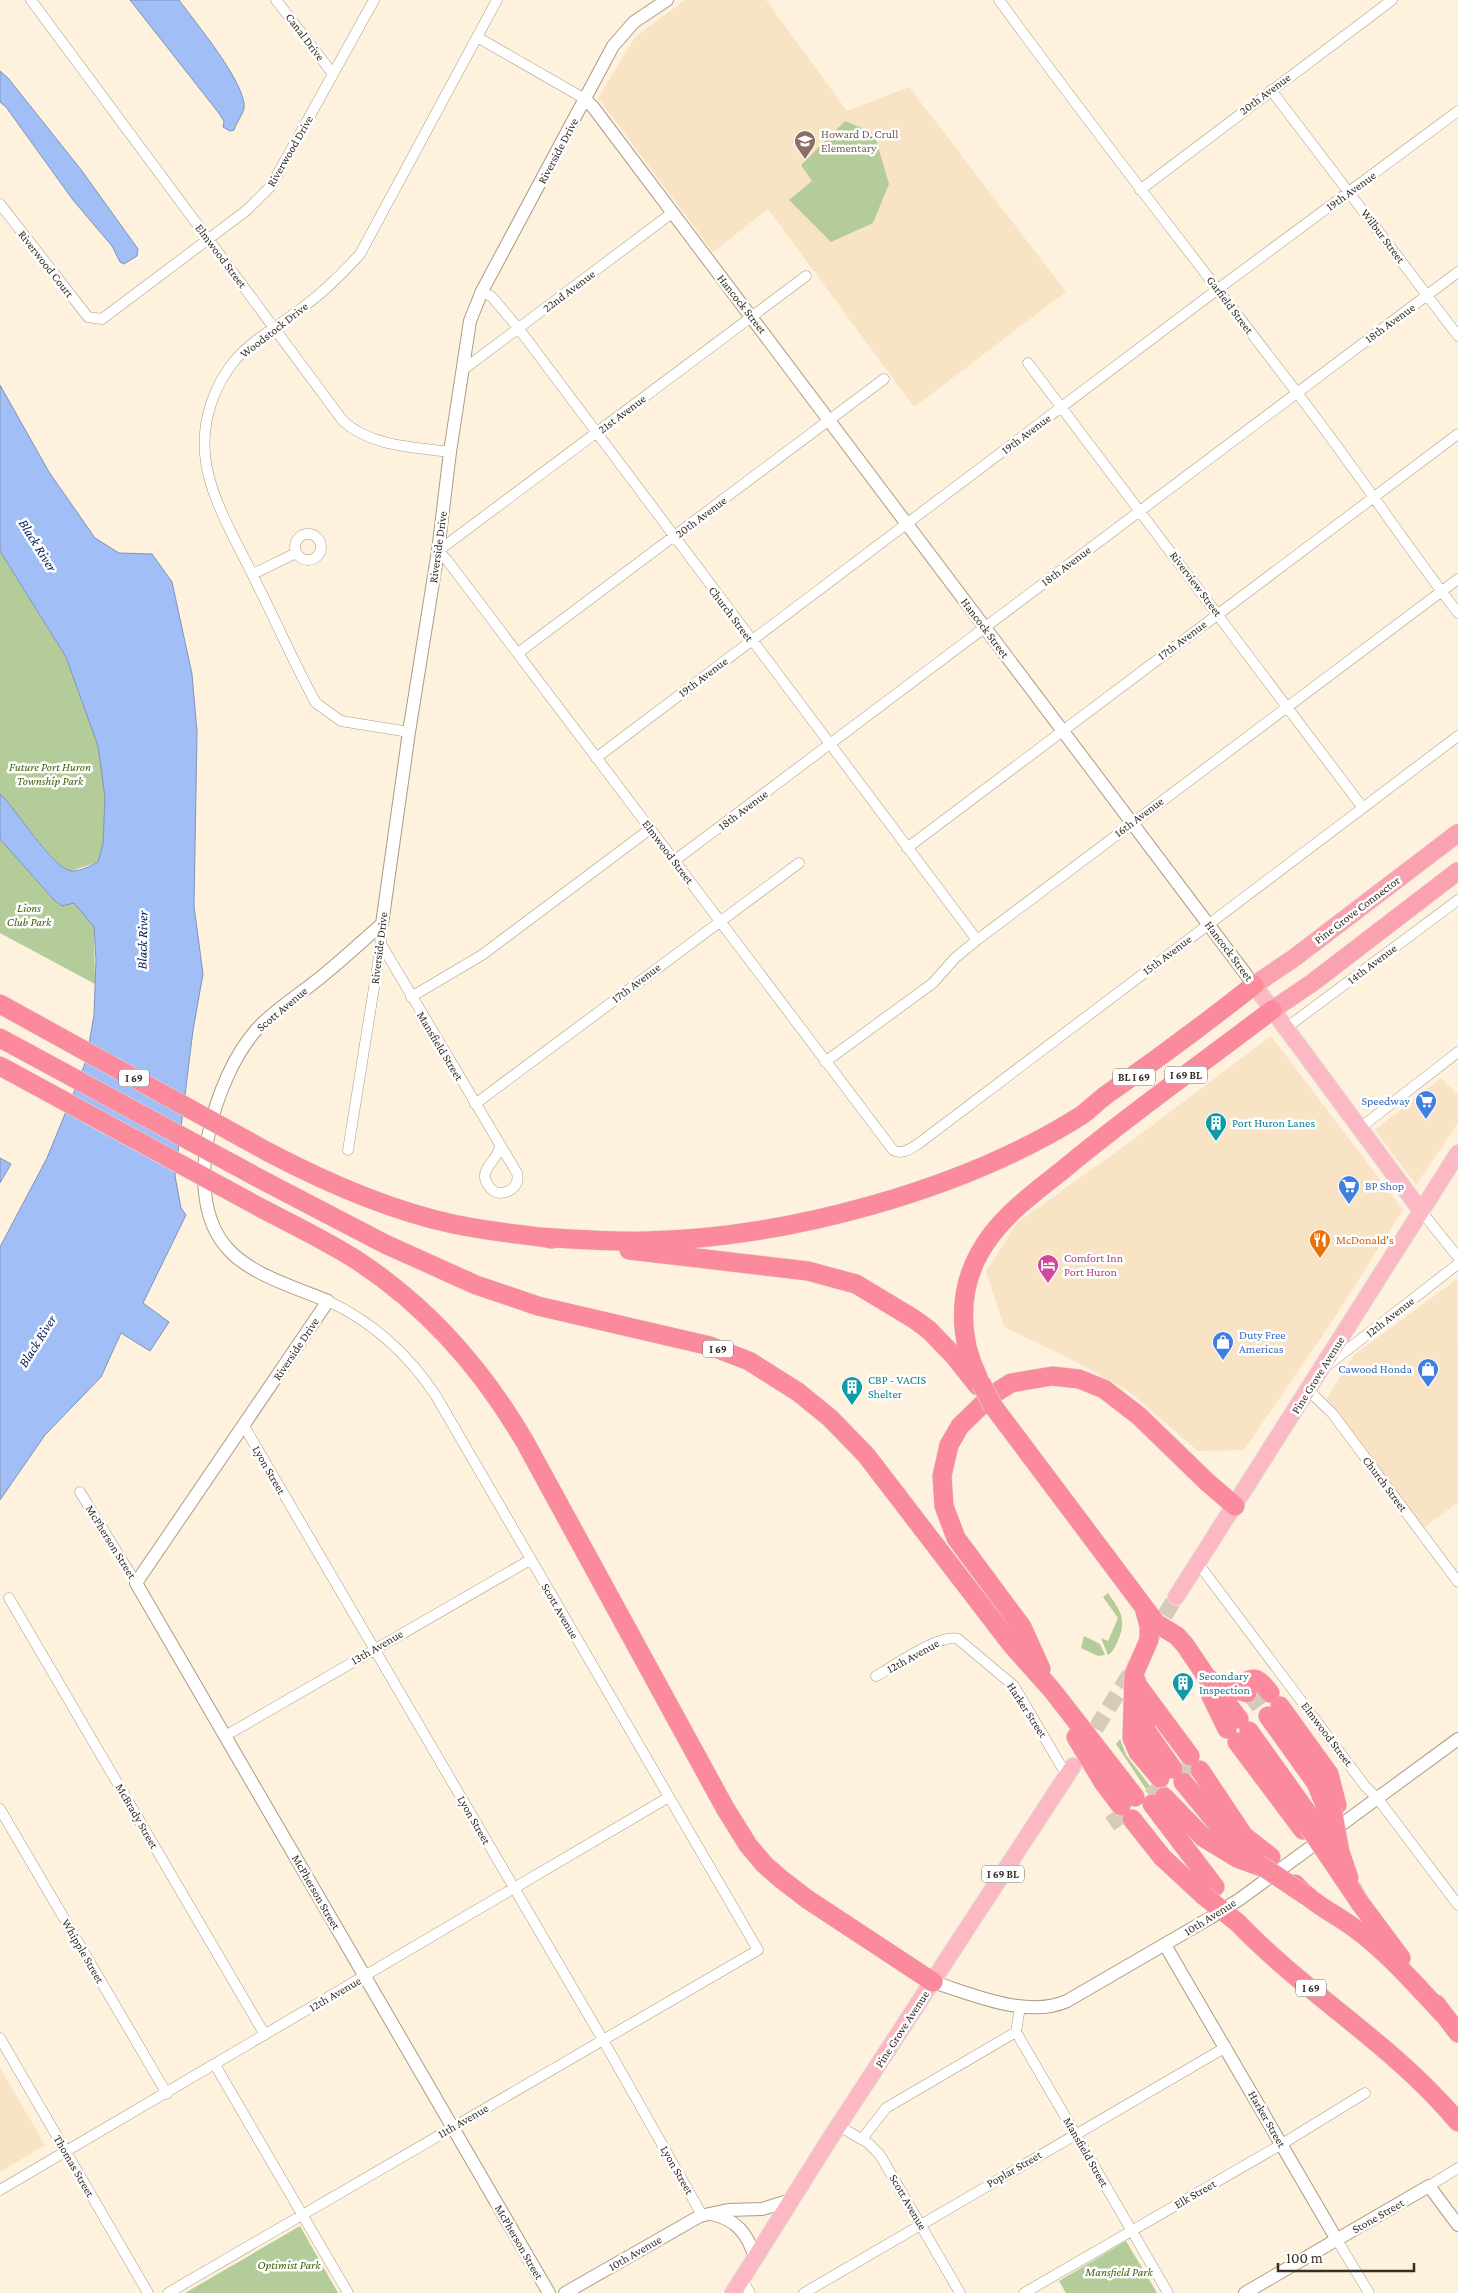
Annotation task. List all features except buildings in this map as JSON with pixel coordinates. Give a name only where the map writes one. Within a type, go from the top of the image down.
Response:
[{"type":"highway","name":"Pine Grove Connector","points":[[1254,985],[1294,958],[1458,834]]},
{"type":"highway","points":[[1272,1010],[1312,983],[1458,871]]},
{"type":"highway","name":"BL I 69","points":[[539,1237],[645,1241],[720,1235],[764,1228],[886,1201],[942,1182],[1005,1155],[1083,1114],[1254,985]]},
{"type":"highway","name":"I 69","points":[[0,1004],[268,1152],[330,1183],[419,1215],[482,1230],[676,1257],[791,1268],[833,1276],[865,1288],[914,1318],[929,1330],[979,1384],[997,1411],[1160,1627],[1181,1640],[1240,1705],[1321,1817],[1357,1898],[1458,2033]]},
{"type":"highway","name":"I 69 BL","points":[[979,1384],[968,1350],[963,1317],[966,1288],[978,1256],[997,1226],[1012,1211],[1099,1140],[1272,1010]]},
{"type":"highway","name":"I 69","points":[[0,1038],[266,1182],[434,1268],[489,1290],[562,1312],[710,1346],[734,1354],[764,1369],[815,1404],[866,1455],[1066,1714],[1204,1838],[1237,1858],[1282,1867],[1304,1892],[1370,1941],[1403,1971],[1444,2014]]},
{"type":"highway","points":[[0,1066],[336,1248],[378,1275],[422,1311],[468,1358],[497,1396],[525,1442],[725,1808],[748,1845],[768,1868],[797,1892],[933,1982]]},
{"type":"highway","points":[[1235,1506],[1119,1399],[1104,1389],[1078,1379],[1052,1376],[1011,1383],[992,1395],[960,1426],[946,1455],[942,1476],[943,1497],[948,1518],[962,1548],[1022,1627],[1066,1714],[1085,1767],[1155,1792],[1162,1857],[1176,1870],[1209,1891],[1254,1939]]},
{"type":"highway","name":"I 69","points":[[1141,1603],[1147,1617],[1150,1640],[1134,1683],[1132,1738],[1155,1792],[1209,1891],[1254,1939],[1294,1975],[1386,2050],[1458,2122]]},
{"type":"highway","name":"I 69","points":[[1134,1683],[1138,1686],[1155,1792]]},
{"type":"highway","name":"I 69","points":[[1240,1705],[1329,1774],[1321,1817],[1338,1856]]},
{"type":"highway","name":"I 69","points":[[1155,1792],[1244,1836],[1261,1862]]},
{"type":"main road","name":"Hancock Street","points":[[1254,985],[1422,1211]]},
{"type":"main road","name":"Pine Grove Avenue","points":[[1176,1597],[1458,1152]]},
{"type":"main road","name":"Pine Grove Avenue","points":[[733,2293],[746,2286],[755,2258],[791,2200],[1070,1771]]},
{"type":"street","name":"Elmwood Street","points":[[31,0],[330,405],[354,430],[374,440],[450,452]]},
{"type":"street","name":"Canal Drive","points":[[276,0],[333,74]]},
{"type":"street","name":"Riverwood Drive","points":[[95,319],[102,319],[247,210],[271,186],[374,0]]},
{"type":"street","name":"Woodstock Drive","points":[[409,732],[341,720],[321,708],[310,691],[212,486],[206,466],[205,439],[211,405],[221,380],[238,358],[274,327],[322,293],[360,254],[497,0]]},
{"type":"street","name":"Riverside Drive","points":[[348,1150],[381,944],[382,924],[409,732],[438,552],[450,452],[470,321],[482,291],[613,46],[622,34],[646,13],[667,0]]},
{"type":"street","name":"Garfield Street","points":[[999,0],[1140,190],[1218,289],[1375,496],[1458,613]]},
{"type":"street","name":"20th Avenue","points":[[1140,190],[1392,0]]},
{"type":"street","name":"Hancock Street","points":[[477,37],[593,106],[672,214],[752,316],[1254,985]]},
{"type":"street","name":"Wilbur Street","points":[[1271,90],[1350,191],[1458,336]]},
{"type":"street","name":"19th Avenue","points":[[596,758],[1218,289],[1458,111]]},
{"type":"street","name":"Riverwood Court","points":[[0,204],[79,307],[88,317],[95,319]]},
{"type":"street","name":"22nd Avenue","points":[[464,369],[672,214]]},
{"type":"street","name":"18th Avenue","points":[[674,861],[1458,272]]},
{"type":"street","name":"21st Avenue","points":[[438,552],[806,276]]},
{"type":"street","name":"Church Street","points":[[482,291],[492,297],[519,329],[977,940]]},
{"type":"street","name":"Riverview Street","points":[[1028,362],[1060,408],[1218,613],[1363,808]]},
{"type":"street","name":"20th Avenue","points":[[518,653],[884,380]]},
{"type":"street","name":"17th Avenue","points":[[907,848],[1458,434]]},
{"type":"street","name":"Elmwood Street","points":[[438,552],[447,560],[518,653],[887,1144],[898,1152]]},
{"type":"street","points":[[253,574],[296,553]]},
{"type":"street","name":"16th Avenue","points":[[825,1062],[932,983],[955,958],[977,940],[1287,705],[1458,579]]},
{"type":"street","name":"15th Avenue","points":[[898,1152],[905,1152],[918,1144],[1458,736]]},
{"type":"street","points":[[411,997],[482,955],[650,829]]},
{"type":"street","name":"17th Avenue","points":[[475,1104],[799,863]]},
{"type":"street","name":"14th Avenue","points":[[1286,1028],[1458,900]]},
{"type":"street","name":"Scott Avenue","points":[[382,924],[325,974],[281,1007],[255,1031],[235,1059],[226,1078],[207,1145],[203,1183],[204,1199],[212,1226],[222,1243],[247,1266],[328,1301],[358,1317],[378,1332],[421,1374],[436,1396],[758,1950]]},
{"type":"street","name":"Mansfield Street","points":[[381,944],[500,1146]]},
{"type":"street","points":[[1360,1128],[1458,1052]]},
{"type":"street","name":"Hancock Street","points":[[1422,1211],[1458,1258]]},
{"type":"street","name":"12th Avenue","points":[[1322,1369],[1458,1264]]},
{"type":"street","name":"Riverside Drive","points":[[136,1582],[328,1301]]},
{"type":"street","name":"Church Street","points":[[1308,1390],[1332,1413],[1458,1582]]},
{"type":"street","name":"Lyon Street","points":[[244,1426],[704,2215]]},
{"type":"street","name":"McPherson Street","points":[[80,1492],[136,1582],[549,2293]]},
{"type":"street","name":"13th Avenue","points":[[224,1736],[530,1560]]},
{"type":"street","name":"Elmwood Street","points":[[1197,1562],[1365,1786],[1378,1798],[1458,1905]]},
{"type":"street","name":"McBrady Street","points":[[9,1598],[265,2035]]},
{"type":"street","name":"12th Avenue","points":[[876,1676],[938,1642],[950,1638]]},
{"type":"street","name":"Harker Street","points":[[950,1638],[962,1642],[1014,1686],[1070,1771]]},
{"type":"street","name":"10th Avenue","points":[[933,1982],[1020,2007],[1041,2009],[1064,2003],[1240,1899],[1458,1738]]},
{"type":"street","name":"12th Avenue","points":[[0,2190],[167,2094],[669,1797]]},
{"type":"street","name":"Whipple Street","points":[[0,1809],[167,2094]]},
{"type":"street","name":"Harker Street","points":[[1165,1945],[1369,2293]]},
{"type":"street","name":"11th Avenue","points":[[168,2293],[758,1950]]},
{"type":"street","points":[[862,2139],[878,2116],[891,2105],[1016,2032],[1020,2007]]},
{"type":"street","name":"Mansfield Street","points":[[1016,2032],[1168,2293]]},
{"type":"street","name":"Thomas Street","points":[[0,2038],[148,2293]]},
{"type":"street","name":"Poplar Street","points":[[804,2293],[1226,2047]]},
{"type":"street","points":[[216,2065],[348,2293]]},
{"type":"street","name":"Elk Street","points":[[1024,2293],[1282,2144],[1365,2093]]},
{"type":"street","name":"Scott Avenue","points":[[839,2126],[862,2139],[880,2155],[960,2293]]},
{"type":"street","name":"Stone Street","points":[[1245,2293],[1458,2168]]},
{"type":"street","points":[[1429,2186],[1458,2225]]},
{"type":"street","name":"10th Avenue","points":[[565,2293],[704,2215],[728,2210],[762,2209],[791,2200]]},
{"type":"street","points":[[704,2215],[722,2217],[738,2225],[748,2239],[755,2258]]},
{"type":"shaded area","name":"Howard D. Crull Elementary","points":[[685,0],[766,0],[847,111],[909,87],[1066,292],[914,407],[768,209],[713,252],[598,98],[635,37]]},
{"type":"shaded area","points":[[1271,1036],[1403,1210],[1333,1320],[1244,1450],[1198,1451],[1127,1390],[1070,1359],[1004,1327],[986,1271],[1018,1222],[1137,1137]]},
{"type":"shaded area","points":[[1441,1078],[1458,1095],[1458,1123],[1416,1185],[1375,1130]]},
{"type":"shaded area","points":[[1457,1279],[1458,1502],[1424,1528],[1327,1398],[1354,1355]]},
{"type":"shaded area","points":[[0,2068],[45,2145],[0,2172]]},
{"type":"green space","points":[[845,121],[874,133],[889,184],[873,223],[831,242],[789,200],[812,181],[801,165]]},
{"type":"green space","name":"Future Port Huron Township Park","points":[[0,551],[66,657],[98,746],[105,797],[103,844],[98,862],[71,871],[62,868],[47,852],[0,794]]},
{"type":"green space","name":"Lions Club Park","points":[[0,839],[52,898],[74,903],[94,927],[95,984],[0,933]]},
{"type":"green space","points":[[1108,1593],[1121,1614],[1122,1625],[1116,1645],[1108,1655],[1101,1638],[1108,1641],[1118,1618],[1103,1597]]},
{"type":"green space","points":[[1084,1636],[1100,1644],[1105,1655],[1098,1656],[1081,1648]]},
{"type":"green space","points":[[1120,1739],[1126,1755],[1150,1786],[1146,1789],[1116,1744]]},
{"type":"green space","name":"Optimist Park","points":[[300,2226],[338,2293],[185,2293]]},
{"type":"green space","name":"Mansfield Park","points":[[1126,2241],[1157,2293],[1066,2293],[1059,2281]]},
{"type":"water","points":[[130,0],[179,0],[219,53],[238,85],[243,98],[244,109],[234,130],[230,131],[223,127],[224,121],[218,112]]},
{"type":"water","points":[[0,71],[8,78],[82,171],[138,249],[137,256],[124,264],[120,262],[112,246],[73,200],[6,107],[0,102]]},
{"type":"water","name":"Black River","points":[[0,385],[49,472],[95,538],[119,553],[152,554],[172,582],[192,674],[197,732],[194,906],[203,974],[193,1030],[175,1176],[181,1208],[186,1215],[143,1303],[169,1322],[150,1351],[121,1333],[101,1377],[45,1435],[0,1500],[0,1247],[47,1158],[86,1061],[94,1015],[96,960],[94,927],[74,903],[62,906],[54,900],[0,839],[0,794],[55,861],[72,871],[98,862],[103,844],[105,797],[98,746],[66,657],[0,551]]},
{"type":"water","points":[[0,1158],[11,1164],[0,1183]]},
{"type":"tunnel","points":[[1152,1636],[1176,1597]]},
{"type":"tunnel","points":[[1083,1749],[1136,1664]]},
{"type":"tunnel","points":[[1247,1693],[1254,1697],[1268,1716]]},
{"type":"tunnel","points":[[1181,1763],[1191,1776]]},
{"type":"tunnel","points":[[1152,1784],[1164,1797]]},
{"type":"tunnel","points":[[1113,1812],[1122,1825]]},
{"type":"place","name":"Howard D. Crull Elementary","points":[[805,160]]},
{"type":"place","name":"Speedway","points":[[1426,1120]]},
{"type":"place","name":"Port Huron Lanes","points":[[1216,1142]]},
{"type":"place","name":"BP Shop","points":[[1349,1205]]},
{"type":"place","name":"McDonald's","points":[[1320,1259]]},
{"type":"place","name":"Comfort Inn Port Huron","points":[[1048,1284]]},
{"type":"place","name":"Duty Free Americas","points":[[1223,1361]]},
{"type":"place","name":"Cawood Honda","points":[[1428,1388]]},
{"type":"place","name":"CBP - VACIS Shelter","points":[[852,1406]]},
{"type":"place","name":"Secondary Inspection","points":[[1183,1702]]}]
